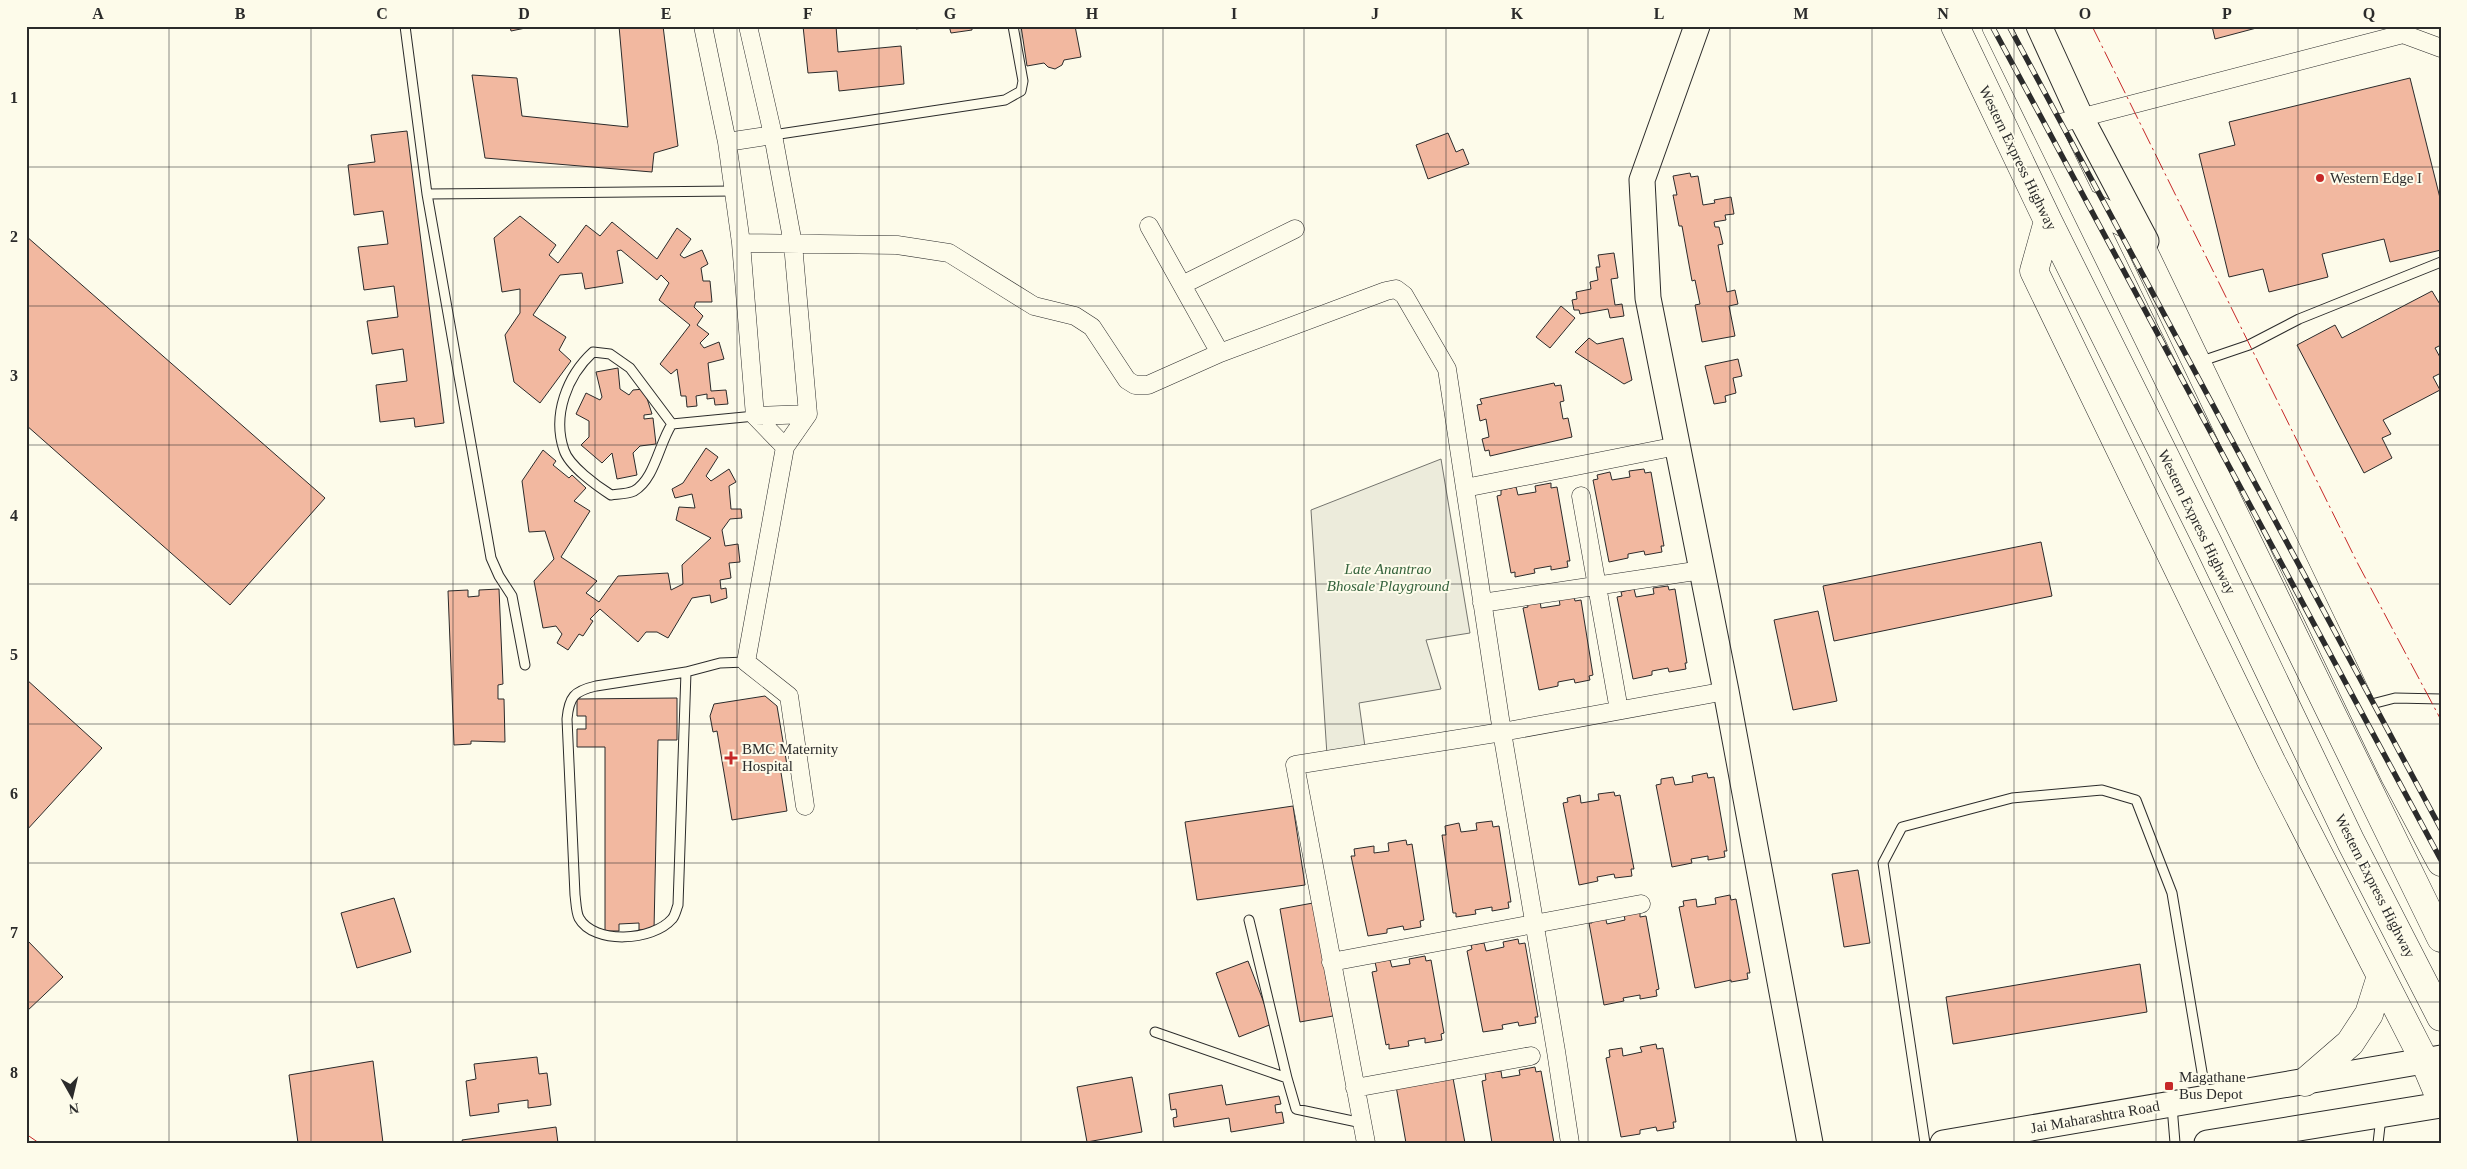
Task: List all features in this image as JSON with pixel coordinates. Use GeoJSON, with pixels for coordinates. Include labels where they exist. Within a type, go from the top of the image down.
{"type":"FeatureCollection","features":[{"type":"Feature","properties":{"kind":"highway","name":"Western Express Highway"},"geometry":{"type":"LineString","coordinates":[[1955,26],[2351,842],[2441,1017]]}},
{"type":"Feature","properties":{"kind":"highway"},"geometry":{"type":"LineString","coordinates":[[1996,26],[2441,938]]}},
{"type":"Feature","properties":{"kind":"highway"},"geometry":{"type":"LineString","coordinates":[[2082,202],[2131,226],[2202,361],[2367,705],[2434,833],[2441,862]]}},
{"type":"Feature","properties":{"kind":"highway"},"geometry":{"type":"LineString","coordinates":[[2048,221],[2034,271],[2268,754],[2381,976],[2433,1060],[2441,1100]]}},
{"type":"Feature","properties":{"kind":"highway"},"geometry":{"type":"LineString","coordinates":[[2305,1082],[2350,1044],[2369,1014],[2381,976]]}},
{"type":"Feature","properties":{"kind":"street"},"geometry":{"type":"LineString","coordinates":[[703,26],[727,142],[741,243],[755,416],[785,447]]}},
{"type":"Feature","properties":{"kind":"street"},"geometry":{"type":"LineString","coordinates":[[748,26],[773,135],[793,244],[808,414],[785,447],[746,662],[789,696],[805,806]]}},
{"type":"Feature","properties":{"kind":"street"},"geometry":{"type":"LineString","coordinates":[[1697,26],[1642,180],[1648,298],[1726,691],[1810,1143]]}},
{"type":"Feature","properties":{"kind":"street"},"geometry":{"type":"LineString","coordinates":[[2039,26],[2081,118],[2202,361]]}},
{"type":"Feature","properties":{"kind":"street"},"geometry":{"type":"LineString","coordinates":[[2045,127],[2403,34],[2441,48]]}},
{"type":"Feature","properties":{"kind":"street"},"geometry":{"type":"LineString","coordinates":[[727,142],[773,135]]}},
{"type":"Feature","properties":{"kind":"street"},"geometry":{"type":"LineString","coordinates":[[1149,226],[1220,353]]}},
{"type":"Feature","properties":{"kind":"street"},"geometry":{"type":"LineString","coordinates":[[1182,285],[1295,229]]}},
{"type":"Feature","properties":{"kind":"street"},"geometry":{"type":"LineString","coordinates":[[741,243],[897,245],[949,253],[1034,306],[1075,316],[1092,327],[1127,380],[1135,385],[1148,385],[1220,353],[1396,289],[1404,295],[1447,369],[1502,732],[1570,1143]]}},
{"type":"Feature","properties":{"kind":"street"},"geometry":{"type":"LineString","coordinates":[[755,416],[808,414]]}},
{"type":"Feature","properties":{"kind":"street"},"geometry":{"type":"LineString","coordinates":[[1465,488],[1677,446]]}},
{"type":"Feature","properties":{"kind":"street"},"geometry":{"type":"LineString","coordinates":[[1581,496],[1619,710]]}},
{"type":"Feature","properties":{"kind":"street"},"geometry":{"type":"LineString","coordinates":[[1482,603],[1702,570]]}},
{"type":"Feature","properties":{"kind":"street"},"geometry":{"type":"LineString","coordinates":[[1366,1143],[1354,1088],[1295,765],[1502,732],[1726,691]]}},
{"type":"Feature","properties":{"kind":"street"},"geometry":{"type":"LineString","coordinates":[[1331,962],[1641,904]]}},
{"type":"Feature","properties":{"kind":"street"},"geometry":{"type":"LineString","coordinates":[[1354,1088],[1531,1056]]}},
{"type":"Feature","properties":{"kind":"street","name":"Jai Maharashtra Road"},"geometry":{"type":"LineString","coordinates":[[1943,1143],[2433,1060]]}},
{"type":"Feature","properties":{"kind":"street"},"geometry":{"type":"LineString","coordinates":[[2207,1143],[2441,1105]]}},
{"type":"Feature","properties":{"kind":"lane"},"geometry":{"type":"LineString","coordinates":[[405,26],[427,194],[491,558],[499,576],[512,596],[525,664]]}},
{"type":"Feature","properties":{"kind":"lane"},"geometry":{"type":"LineString","coordinates":[[773,135],[1006,100],[1020,91],[1023,81],[1013,26]]}},
{"type":"Feature","properties":{"kind":"lane"},"geometry":{"type":"LineString","coordinates":[[427,194],[734,191]]}},
{"type":"Feature","properties":{"kind":"lane"},"geometry":{"type":"LineString","coordinates":[[2202,361],[2249,345],[2298,319],[2441,262]]}},
{"type":"Feature","properties":{"kind":"lane"},"geometry":{"type":"LineString","coordinates":[[592,352],[610,354],[630,368],[672,424],[664,437],[658,457],[641,486],[632,492],[610,495],[589,481],[564,452],[558,419],[564,398],[578,366],[592,352]]}},
{"type":"Feature","properties":{"kind":"lane"},"geometry":{"type":"LineString","coordinates":[[672,424],[755,416]]}},
{"type":"Feature","properties":{"kind":"lane"},"geometry":{"type":"LineString","coordinates":[[686,672],[678,905],[674,918],[662,928],[649,935],[633,936],[594,932],[578,917],[577,910],[567,719],[568,707],[573,696],[584,689],[686,672],[720,663],[746,662]]}},
{"type":"Feature","properties":{"kind":"lane"},"geometry":{"type":"LineString","coordinates":[[2367,705],[2395,698],[2441,699]]}},
{"type":"Feature","properties":{"kind":"lane"},"geometry":{"type":"LineString","coordinates":[[1925,1143],[1883,863],[1902,827],[2012,798],[2102,790],[2136,800],[2172,893],[2206,1098]]}},
{"type":"Feature","properties":{"kind":"lane"},"geometry":{"type":"LineString","coordinates":[[1249,920],[1296,1109],[1362,1123]]}},
{"type":"Feature","properties":{"kind":"lane"},"geometry":{"type":"LineString","coordinates":[[1155,1032],[1287,1078]]}},
{"type":"Feature","properties":{"kind":"lane"},"geometry":{"type":"LineString","coordinates":[[2172,1104],[2176,1143]]}},
{"type":"Feature","properties":{"kind":"lane"},"geometry":{"type":"LineString","coordinates":[[2378,1143],[2381,1115]]}},
{"type":"Feature","properties":{"kind":"green space","name":"Late Anantrao Bhosale Playground"},"geometry":{"type":"Polygon","coordinates":[[[1441,459],[1470,633],[1426,640],[1441,689],[1359,703],[1365,747],[1327,755],[1311,510],[1441,459]]]}},
{"type":"Feature","properties":{"kind":"building"},"geometry":{"type":"Polygon","coordinates":[[[510,26],[535,26],[511,31],[510,26]]]}},
{"type":"Feature","properties":{"kind":"building"},"geometry":{"type":"Polygon","coordinates":[[[619,26],[663,26],[678,146],[654,153],[652,172],[485,158],[472,75],[517,78],[522,116],[628,127],[619,26]]]}},
{"type":"Feature","properties":{"kind":"building"},"geometry":{"type":"Polygon","coordinates":[[[803,26],[836,26],[838,52],[901,46],[904,84],[839,91],[837,71],[808,73],[803,26]]]}},
{"type":"Feature","properties":{"kind":"building"},"geometry":{"type":"Polygon","coordinates":[[[915,26],[936,26],[916,29],[915,26]]]}},
{"type":"Feature","properties":{"kind":"building"},"geometry":{"type":"Polygon","coordinates":[[[949,26],[972,26],[972,30],[951,33],[949,26]]]}},
{"type":"Feature","properties":{"kind":"building"},"geometry":{"type":"Polygon","coordinates":[[[1021,26],[1075,26],[1081,57],[1064,60],[1062,65],[1055,69],[1048,67],[1044,63],[1027,66],[1021,26]]]}},
{"type":"Feature","properties":{"kind":"building"},"geometry":{"type":"Polygon","coordinates":[[[2212,26],[2264,26],[2215,39],[2212,26]]]}},
{"type":"Feature","properties":{"kind":"building","name":"Western Edge I"},"geometry":{"type":"Polygon","coordinates":[[[2410,78],[2441,202],[2441,250],[2390,262],[2384,239],[2322,254],[2328,277],[2269,292],[2263,269],[2229,277],[2199,154],[2235,145],[2229,122],[2410,78]]]}},
{"type":"Feature","properties":{"kind":"building"},"geometry":{"type":"Polygon","coordinates":[[[407,131],[444,423],[415,427],[414,418],[380,422],[376,385],[407,381],[403,349],[372,354],[367,321],[398,317],[394,286],[364,290],[358,247],[388,244],[383,211],[354,215],[348,165],[375,162],[371,135],[407,131]]]}},
{"type":"Feature","properties":{"kind":"building"},"geometry":{"type":"Polygon","coordinates":[[[1448,133],[1456,152],[1463,149],[1469,164],[1428,179],[1416,145],[1448,133]]]}},
{"type":"Feature","properties":{"kind":"building"},"geometry":{"type":"Polygon","coordinates":[[[1690,173],[1691,177],[1698,176],[1703,205],[1715,203],[1714,200],[1731,197],[1734,214],[1725,215],[1726,220],[1714,222],[1715,227],[1719,227],[1723,244],[1718,245],[1727,292],[1735,290],[1738,304],[1729,306],[1735,336],[1702,342],[1695,305],[1700,304],[1695,280],[1692,281],[1682,226],[1679,226],[1673,195],[1677,195],[1673,176],[1690,173]]]}},
{"type":"Feature","properties":{"kind":"building"},"geometry":{"type":"Polygon","coordinates":[[[520,216],[556,245],[549,255],[558,263],[586,225],[600,236],[612,222],[657,259],[677,228],[691,239],[680,255],[684,258],[702,250],[708,264],[701,268],[703,281],[710,281],[712,302],[696,302],[694,307],[703,316],[697,325],[709,334],[700,343],[704,348],[719,342],[724,359],[708,363],[711,391],[726,390],[728,404],[715,405],[714,398],[707,399],[707,394],[696,396],[697,406],[687,407],[686,396],[681,396],[677,369],[671,374],[660,364],[690,325],[659,300],[669,283],[661,275],[657,280],[621,250],[617,251],[623,283],[585,289],[582,273],[560,275],[533,315],[566,337],[559,350],[571,361],[540,403],[514,382],[505,335],[520,313],[520,289],[502,292],[494,238],[520,216]]]}},
{"type":"Feature","properties":{"kind":"building"},"geometry":{"type":"Polygon","coordinates":[[[26,236],[325,498],[230,605],[26,425],[26,236]]]}},
{"type":"Feature","properties":{"kind":"building"},"geometry":{"type":"Polygon","coordinates":[[[1614,253],[1618,278],[1611,279],[1615,305],[1622,304],[1624,316],[1610,318],[1608,309],[1580,314],[1579,310],[1574,310],[1572,300],[1577,299],[1576,292],[1591,289],[1590,282],[1598,280],[1596,267],[1600,267],[1598,255],[1614,253]]]}},
{"type":"Feature","properties":{"kind":"building"},"geometry":{"type":"Polygon","coordinates":[[[2432,291],[2441,306],[2441,345],[2435,348],[2441,359],[2441,373],[2433,377],[2440,390],[2383,420],[2391,434],[2382,438],[2392,458],[2364,473],[2297,345],[2335,325],[2342,338],[2432,291]]]}},
{"type":"Feature","properties":{"kind":"building"},"geometry":{"type":"Polygon","coordinates":[[[1561,306],[1575,318],[1550,348],[1536,337],[1561,306]]]}},
{"type":"Feature","properties":{"kind":"building"},"geometry":{"type":"Polygon","coordinates":[[[1589,338],[1597,344],[1623,338],[1632,380],[1624,384],[1575,352],[1589,338]]]}},
{"type":"Feature","properties":{"kind":"building"},"geometry":{"type":"Polygon","coordinates":[[[1738,359],[1742,376],[1733,378],[1736,393],[1725,396],[1726,402],[1714,404],[1705,366],[1738,359]]]}},
{"type":"Feature","properties":{"kind":"building"},"geometry":{"type":"Polygon","coordinates":[[[618,368],[620,389],[629,395],[633,390],[644,389],[652,414],[644,415],[644,419],[653,418],[656,444],[640,446],[633,453],[637,475],[617,479],[612,453],[602,463],[581,445],[589,437],[589,421],[576,414],[586,393],[600,400],[602,397],[596,372],[618,368]]]}},
{"type":"Feature","properties":{"kind":"building"},"geometry":{"type":"Polygon","coordinates":[[[1554,383],[1555,386],[1561,385],[1564,401],[1560,402],[1563,419],[1568,418],[1572,437],[1490,456],[1489,450],[1485,451],[1482,439],[1489,437],[1486,419],[1480,421],[1477,405],[1482,404],[1480,399],[1554,383]]]}},
{"type":"Feature","properties":{"kind":"building"},"geometry":{"type":"Polygon","coordinates":[[[706,448],[718,457],[706,476],[711,481],[729,469],[736,482],[729,486],[731,509],[741,509],[742,518],[730,519],[722,530],[725,546],[738,544],[740,562],[729,563],[731,578],[720,580],[721,589],[726,588],[727,598],[711,603],[710,595],[692,598],[668,638],[657,632],[646,632],[638,642],[600,609],[590,619],[593,621],[583,636],[579,634],[568,650],[557,643],[562,634],[556,626],[543,628],[534,581],[554,559],[545,531],[529,532],[522,481],[543,450],[556,461],[553,465],[569,478],[572,475],[586,488],[574,501],[590,511],[561,557],[597,581],[586,593],[599,602],[618,576],[668,573],[671,590],[683,584],[682,565],[711,538],[676,520],[679,507],[695,508],[692,494],[675,498],[672,489],[683,483],[706,448]]]}},
{"type":"Feature","properties":{"kind":"building"},"geometry":{"type":"Polygon","coordinates":[[[1644,469],[1645,473],[1651,472],[1664,546],[1661,546],[1662,552],[1645,555],[1644,551],[1628,554],[1628,558],[1609,562],[1593,480],[1598,479],[1597,475],[1610,472],[1612,480],[1630,477],[1629,471],[1644,469]]]}},
{"type":"Feature","properties":{"kind":"building"},"geometry":{"type":"Polygon","coordinates":[[[1551,483],[1551,488],[1557,487],[1570,561],[1567,561],[1568,567],[1551,570],[1551,566],[1534,569],[1535,573],[1515,577],[1515,572],[1511,573],[1497,496],[1501,495],[1501,490],[1516,487],[1518,495],[1536,492],[1535,486],[1551,483]]]}},
{"type":"Feature","properties":{"kind":"building"},"geometry":{"type":"Polygon","coordinates":[[[2041,542],[2052,596],[1834,641],[1823,586],[2041,542]]]}},
{"type":"Feature","properties":{"kind":"building"},"geometry":{"type":"Polygon","coordinates":[[[1668,586],[1669,590],[1675,589],[1687,663],[1685,663],[1686,669],[1669,672],[1668,668],[1652,671],[1652,675],[1633,679],[1617,597],[1622,596],[1621,592],[1634,589],[1636,597],[1654,594],[1653,588],[1668,586]]]}},
{"type":"Feature","properties":{"kind":"building"},"geometry":{"type":"Polygon","coordinates":[[[499,589],[503,684],[498,685],[498,699],[504,699],[505,742],[471,741],[471,744],[454,745],[448,591],[468,590],[468,597],[479,596],[479,590],[499,589]]]}},
{"type":"Feature","properties":{"kind":"building"},"geometry":{"type":"Polygon","coordinates":[[[1574,597],[1575,601],[1581,600],[1593,675],[1589,676],[1590,680],[1575,683],[1574,679],[1558,682],[1558,686],[1539,690],[1523,608],[1528,607],[1527,603],[1540,600],[1541,608],[1560,605],[1559,599],[1574,597]]]}},
{"type":"Feature","properties":{"kind":"building"},"geometry":{"type":"Polygon","coordinates":[[[1818,611],[1837,701],[1793,710],[1774,620],[1818,611]]]}},
{"type":"Feature","properties":{"kind":"building"},"geometry":{"type":"Polygon","coordinates":[[[26,679],[102,748],[26,831],[26,679]]]}},
{"type":"Feature","properties":{"kind":"building"},"geometry":{"type":"Polygon","coordinates":[[[765,696],[777,706],[787,765],[780,766],[787,811],[732,820],[717,731],[713,732],[710,716],[714,704],[765,696]]]}},
{"type":"Feature","properties":{"kind":"building"},"geometry":{"type":"Polygon","coordinates":[[[677,698],[677,740],[658,740],[654,930],[639,930],[639,923],[619,924],[619,931],[605,931],[605,747],[577,747],[577,729],[586,729],[586,716],[577,716],[577,699],[677,698]]]}},
{"type":"Feature","properties":{"kind":"building"},"geometry":{"type":"Polygon","coordinates":[[[1707,773],[1708,778],[1714,777],[1727,851],[1724,851],[1725,857],[1708,860],[1708,856],[1691,859],[1692,863],[1672,867],[1656,785],[1661,784],[1661,779],[1673,777],[1675,785],[1693,782],[1692,776],[1707,773]]]}},
{"type":"Feature","properties":{"kind":"building"},"geometry":{"type":"Polygon","coordinates":[[[1614,792],[1615,796],[1620,795],[1634,869],[1631,869],[1632,876],[1615,878],[1614,874],[1597,877],[1598,881],[1579,885],[1563,803],[1568,802],[1567,798],[1580,795],[1581,803],[1599,800],[1598,794],[1614,792]]]}},
{"type":"Feature","properties":{"kind":"building"},"geometry":{"type":"Polygon","coordinates":[[[1293,806],[1305,885],[1197,900],[1185,822],[1293,806]]]}},
{"type":"Feature","properties":{"kind":"building"},"geometry":{"type":"Polygon","coordinates":[[[1492,821],[1493,827],[1499,826],[1511,902],[1508,902],[1509,908],[1492,911],[1492,907],[1475,910],[1476,914],[1456,917],[1456,913],[1453,913],[1442,835],[1446,835],[1445,826],[1459,823],[1461,832],[1477,830],[1476,823],[1492,821]]]}},
{"type":"Feature","properties":{"kind":"building"},"geometry":{"type":"Polygon","coordinates":[[[1406,840],[1407,845],[1412,844],[1424,920],[1420,921],[1421,927],[1404,930],[1403,926],[1387,929],[1387,933],[1368,936],[1351,856],[1355,856],[1354,849],[1374,846],[1374,853],[1389,851],[1388,843],[1406,840]]]}},
{"type":"Feature","properties":{"kind":"building"},"geometry":{"type":"Polygon","coordinates":[[[1858,870],[1870,943],[1844,947],[1832,874],[1858,870]]]}},
{"type":"Feature","properties":{"kind":"building"},"geometry":{"type":"Polygon","coordinates":[[[1730,895],[1731,900],[1736,899],[1750,973],[1747,973],[1748,979],[1731,982],[1731,980],[1695,988],[1679,907],[1684,906],[1683,901],[1696,899],[1697,907],[1716,904],[1715,898],[1730,895]]]}},
{"type":"Feature","properties":{"kind":"building"},"geometry":{"type":"Polygon","coordinates":[[[394,898],[411,952],[357,968],[341,913],[394,898]]]}},
{"type":"Feature","properties":{"kind":"building"},"geometry":{"type":"Polygon","coordinates":[[[1313,903],[1333,1016],[1300,1022],[1280,909],[1313,903]]]}},
{"type":"Feature","properties":{"kind":"building"},"geometry":{"type":"Polygon","coordinates":[[[1640,912],[1640,917],[1646,916],[1659,989],[1656,990],[1657,996],[1640,999],[1640,995],[1623,998],[1624,1001],[1604,1005],[1589,923],[1592,923],[1591,918],[1605,916],[1607,924],[1625,920],[1624,915],[1640,912]]]}},
{"type":"Feature","properties":{"kind":"building"},"geometry":{"type":"Polygon","coordinates":[[[26,939],[63,977],[26,1012],[26,939]]]}},
{"type":"Feature","properties":{"kind":"building"},"geometry":{"type":"Polygon","coordinates":[[[1518,939],[1519,944],[1525,943],[1538,1017],[1535,1017],[1536,1023],[1519,1026],[1518,1022],[1502,1025],[1503,1029],[1483,1032],[1467,951],[1472,949],[1471,945],[1484,943],[1486,951],[1504,947],[1503,942],[1518,939]]]}},
{"type":"Feature","properties":{"kind":"building"},"geometry":{"type":"Polygon","coordinates":[[[1425,956],[1426,961],[1431,960],[1444,1033],[1441,1034],[1442,1040],[1425,1043],[1425,1038],[1408,1041],[1409,1046],[1389,1049],[1389,1044],[1386,1045],[1372,972],[1377,971],[1375,962],[1390,960],[1392,967],[1410,964],[1409,959],[1425,956]]]}},
{"type":"Feature","properties":{"kind":"building"},"geometry":{"type":"Polygon","coordinates":[[[1248,961],[1272,1024],[1239,1037],[1216,973],[1248,961]]]}},
{"type":"Feature","properties":{"kind":"building"},"geometry":{"type":"Polygon","coordinates":[[[2140,964],[2147,1012],[1953,1044],[1946,997],[2140,964]]]}},
{"type":"Feature","properties":{"kind":"building"},"geometry":{"type":"Polygon","coordinates":[[[1656,1044],[1657,1049],[1663,1048],[1676,1122],[1673,1122],[1674,1128],[1657,1131],[1656,1127],[1640,1130],[1640,1134],[1621,1137],[1606,1058],[1610,1057],[1609,1050],[1622,1048],[1623,1056],[1642,1052],[1640,1047],[1656,1044]]]}},
{"type":"Feature","properties":{"kind":"building"},"geometry":{"type":"Polygon","coordinates":[[[537,1057],[539,1074],[547,1073],[551,1105],[528,1108],[528,1100],[498,1104],[499,1112],[470,1116],[466,1081],[476,1079],[474,1064],[537,1057]]]}},
{"type":"Feature","properties":{"kind":"building"},"geometry":{"type":"Polygon","coordinates":[[[373,1061],[383,1143],[298,1143],[289,1075],[373,1061]]]}},
{"type":"Feature","properties":{"kind":"building"},"geometry":{"type":"Polygon","coordinates":[[[1535,1067],[1536,1072],[1541,1071],[1554,1143],[1492,1143],[1482,1081],[1486,1080],[1485,1073],[1501,1071],[1502,1078],[1520,1075],[1519,1070],[1535,1067]]]}},
{"type":"Feature","properties":{"kind":"building"},"geometry":{"type":"Polygon","coordinates":[[[1132,1077],[1142,1132],[1087,1142],[1077,1087],[1132,1077]]]}},
{"type":"Feature","properties":{"kind":"building"},"geometry":{"type":"Polygon","coordinates":[[[1453,1078],[1465,1143],[1406,1143],[1396,1086],[1453,1078]]]}},
{"type":"Feature","properties":{"kind":"building"},"geometry":{"type":"Polygon","coordinates":[[[1222,1085],[1226,1105],[1279,1096],[1281,1104],[1275,1105],[1276,1113],[1282,1112],[1284,1123],[1231,1132],[1229,1118],[1174,1127],[1173,1118],[1177,1117],[1176,1109],[1171,1110],[1169,1094],[1222,1085]]]}},
{"type":"Feature","properties":{"kind":"building"},"geometry":{"type":"Polygon","coordinates":[[[556,1127],[558,1143],[463,1143],[462,1140],[556,1127]]]}},
{"type":"Feature","properties":{"kind":"railway"},"geometry":{"type":"LineString","coordinates":[[1992,26],[2441,860]]}},
{"type":"Feature","properties":{"kind":"railway"},"geometry":{"type":"LineString","coordinates":[[2009,26],[2441,829]]}},
{"type":"Feature","properties":{"kind":"power"},"geometry":{"type":"LineString","coordinates":[[2092,26],[2358,564],[2441,720]]}},
{"type":"Feature","properties":{"kind":"power"},"geometry":{"type":"LineString","coordinates":[[26,1134],[39,1143]]}},
{"type":"Feature","properties":{"kind":"place","name":"Western Edge I"},"geometry":{"type":"Point","coordinates":[2320,178]}},
{"type":"Feature","properties":{"kind":"place","name":"BMC Maternity Hospital"},"geometry":{"type":"Point","coordinates":[731,758]}},
{"type":"Feature","properties":{"kind":"place","name":"Magathane Bus Depot"},"geometry":{"type":"Point","coordinates":[2169,1086]}}]}
